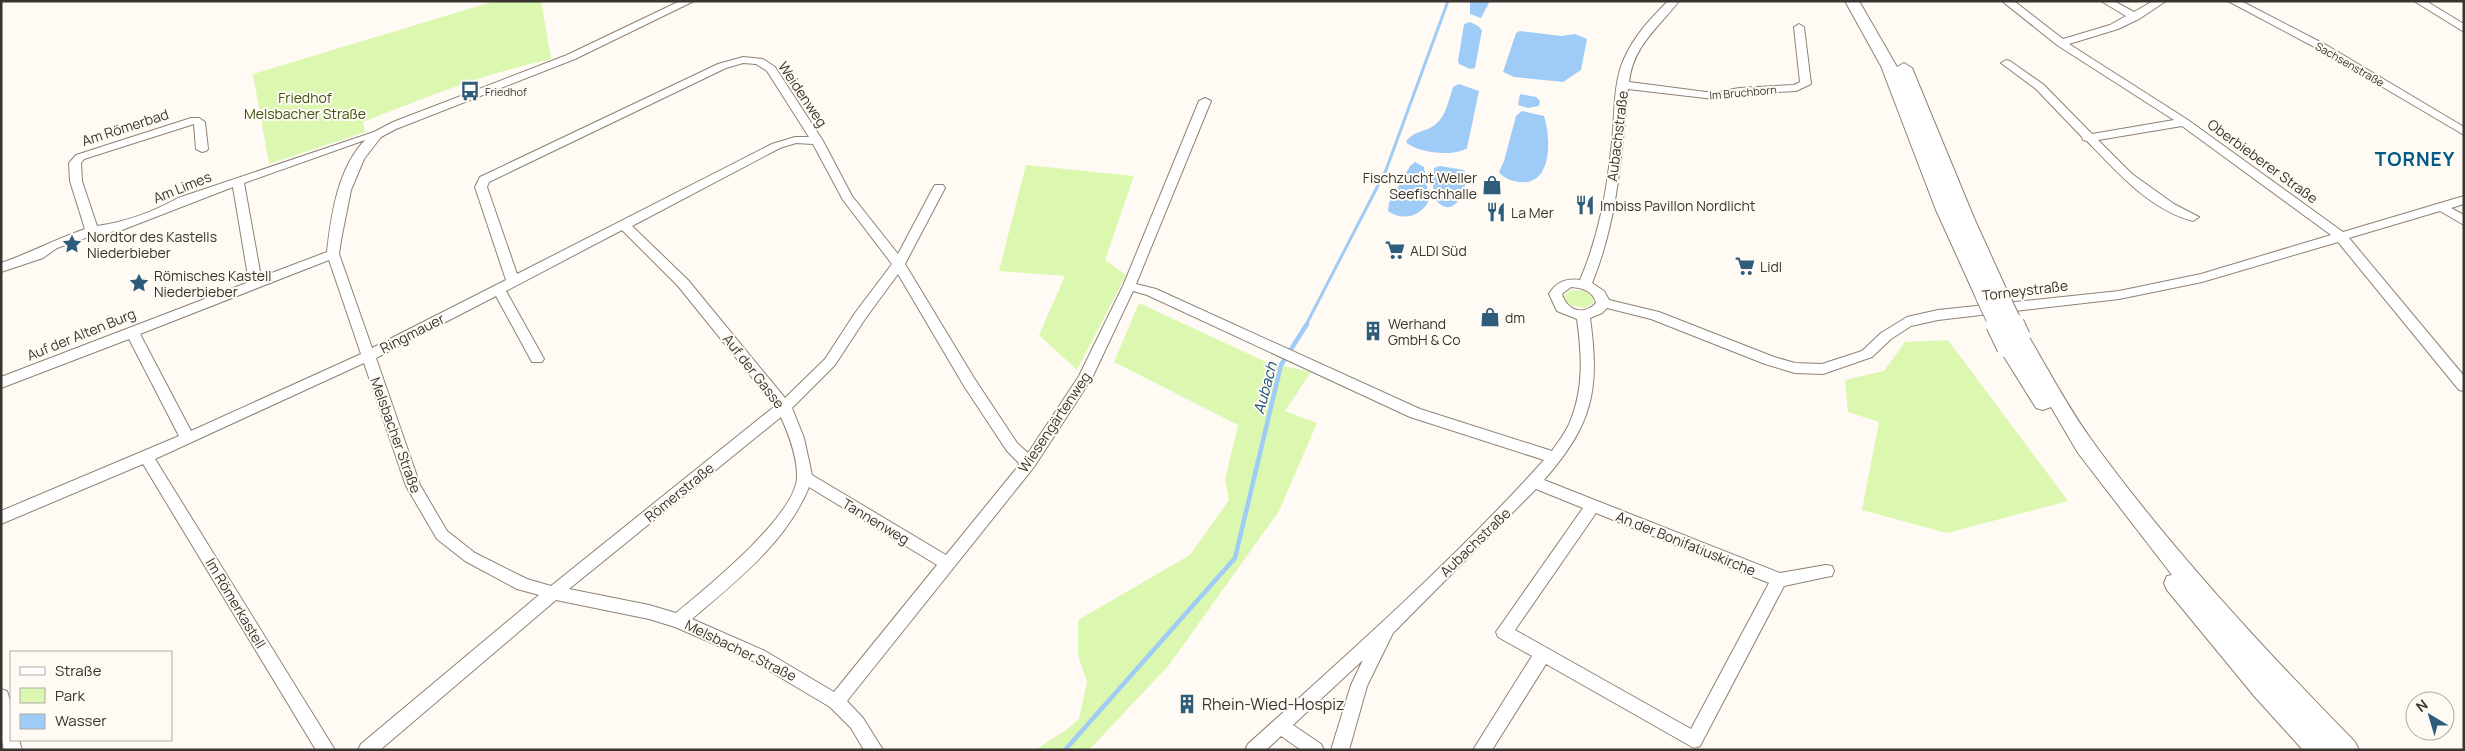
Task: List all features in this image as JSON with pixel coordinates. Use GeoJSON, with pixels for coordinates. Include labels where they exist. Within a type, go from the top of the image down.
{"type":"FeatureCollection","features":[{"type":"Feature","properties":{"kind":"highway"},"geometry":{"type":"LineString","coordinates":[[1852,1],[1888,66],[1945,210],[1992,296],[2013,342],[2064,438],[2162,568],[2264,690],[2320,750]]}},
{"type":"Feature","properties":{"kind":"highway"},"geometry":{"type":"LineString","coordinates":[[1865,1],[1904,67],[1964,218],[1992,296]]}},
{"type":"Feature","properties":{"kind":"highway"},"geometry":{"type":"LineString","coordinates":[[2013,342],[2086,447],[2184,574],[2284,686],[2346,750]]}},
{"type":"Feature","properties":{"kind":"street","name":"Melsbacher Straße"},"geometry":{"type":"LineString","coordinates":[[688,1],[585,52],[397,124],[376,136],[362,153],[342,199],[335,223],[332,254],[413,486],[442,535],[470,556],[523,584],[553,593],[641,610],[679,621],[759,656],[836,702],[857,723],[874,750]]}},
{"type":"Feature","properties":{"kind":"street","name":"Aubachstraße"},"geometry":{"type":"LineString","coordinates":[[1585,284],[1600,251],[1609,208],[1623,85],[1630,53],[1653,22],[1674,1]]}},
{"type":"Feature","properties":{"kind":"street","name":"Oberbieberer Straße"},"geometry":{"type":"LineString","coordinates":[[2007,1],[2061,43],[2184,122],[2340,236],[2464,386]]}},
{"type":"Feature","properties":{"kind":"street"},"geometry":{"type":"LineString","coordinates":[[2106,1],[2135,17]]}},
{"type":"Feature","properties":{"kind":"street"},"geometry":{"type":"LineString","coordinates":[[2061,43],[2114,27],[2161,1]]}},
{"type":"Feature","properties":{"kind":"street","name":"Sachsenstraße"},"geometry":{"type":"LineString","coordinates":[[2233,1],[2324,48],[2464,132]]}},
{"type":"Feature","properties":{"kind":"street"},"geometry":{"type":"LineString","coordinates":[[2419,1],[2464,30]]}},
{"type":"Feature","properties":{"kind":"street","name":"Im Bruchborn"},"geometry":{"type":"LineString","coordinates":[[1623,85],[1714,96],[1740,91],[1796,88],[1806,84],[1799,27]]}},
{"type":"Feature","properties":{"kind":"street","name":"Weidenweg"},"geometry":{"type":"LineString","coordinates":[[513,282],[485,203],[481,187],[484,180],[722,66],[743,60],[759,61],[771,69],[817,141],[848,197],[899,264],[1012,447],[1029,463]]}},
{"type":"Feature","properties":{"kind":"street"},"geometry":{"type":"LineString","coordinates":[[2006,63],[2040,87],[2087,138],[2128,177],[2170,207],[2193,217]]}},
{"type":"Feature","properties":{"kind":"street","name":"Wiesengärtenweg"},"geometry":{"type":"LineString","coordinates":[[836,702],[1029,463],[1085,378],[1129,286],[1205,101]]}},
{"type":"Feature","properties":{"kind":"street","name":"Am Römerbad"},"geometry":{"type":"LineString","coordinates":[[92,231],[76,181],[75,164],[80,157],[195,120],[199,122],[202,150]]}},
{"type":"Feature","properties":{"kind":"street"},"geometry":{"type":"LineString","coordinates":[[2087,138],[2184,122]]}},
{"type":"Feature","properties":{"kind":"street","name":"Am Limes"},"geometry":{"type":"LineString","coordinates":[[1,268],[39,255],[52,245],[92,231],[118,227],[168,209],[182,201],[314,153],[370,135],[376,136]]}},
{"type":"Feature","properties":{"kind":"street","name":"Ringmauer"},"geometry":{"type":"LineString","coordinates":[[1,518],[146,457],[187,436],[367,355],[624,226],[776,146],[795,140],[817,141]]}},
{"type":"Feature","properties":{"kind":"street"},"geometry":{"type":"LineString","coordinates":[[238,181],[256,283]]}},
{"type":"Feature","properties":{"kind":"street","name":"Römerstraße"},"geometry":{"type":"LineString","coordinates":[[367,750],[553,593],[784,407],[830,362],[860,316],[899,264],[939,188]]}},
{"type":"Feature","properties":{"kind":"street","name":"Torneystraße"},"geometry":{"type":"LineString","coordinates":[[1603,303],[1654,315],[1770,361],[1795,368],[1823,369],[1867,354],[1886,336],[1907,322],[1938,315],[1971,313],[2119,295],[2202,278],[2464,200]]}},
{"type":"Feature","properties":{"kind":"street"},"geometry":{"type":"LineString","coordinates":[[2440,206],[2464,221]]}},
{"type":"Feature","properties":{"kind":"street","name":"Auf der Gasse"},"geometry":{"type":"LineString","coordinates":[[624,226],[683,283],[784,407],[797,438],[805,478]]}},
{"type":"Feature","properties":{"kind":"street","name":"Auf der Alten Burg"},"geometry":{"type":"LineString","coordinates":[[1,384],[332,254]]}},
{"type":"Feature","properties":{"kind":"street"},"geometry":{"type":"LineString","coordinates":[[1570,283],[1585,284],[1594,288],[1601,296],[1603,303],[1598,311],[1583,315],[1563,310],[1556,302],[1555,294],[1560,287],[1570,283]]}},
{"type":"Feature","properties":{"kind":"street"},"geometry":{"type":"LineString","coordinates":[[1129,286],[1152,292],[1415,413],[1556,458]]}},
{"type":"Feature","properties":{"kind":"street"},"geometry":{"type":"LineString","coordinates":[[498,290],[537,359]]}},
{"type":"Feature","properties":{"kind":"street","name":"Aubachstraße"},"geometry":{"type":"LineString","coordinates":[[1254,750],[1387,628],[1535,482],[1556,458],[1577,424],[1587,388],[1589,358],[1583,315]]}},
{"type":"Feature","properties":{"kind":"street"},"geometry":{"type":"LineString","coordinates":[[132,332],[187,436]]}},
{"type":"Feature","properties":{"kind":"street","name":"Im Römerkastell"},"geometry":{"type":"LineString","coordinates":[[146,457],[326,750]]}},
{"type":"Feature","properties":{"kind":"street"},"geometry":{"type":"LineString","coordinates":[[679,621],[739,569],[776,531],[796,500],[805,478]]}},
{"type":"Feature","properties":{"kind":"street","name":"Tannenweg"},"geometry":{"type":"LineString","coordinates":[[805,478],[947,563]]}},
{"type":"Feature","properties":{"kind":"street","name":"An der Bonifatiuskirche"},"geometry":{"type":"LineString","coordinates":[[1535,482],[1779,580]]}},
{"type":"Feature","properties":{"kind":"street"},"geometry":{"type":"LineString","coordinates":[[1593,505],[1504,632],[1694,740],[1779,580],[1826,571]]}},
{"type":"Feature","properties":{"kind":"street"},"geometry":{"type":"LineString","coordinates":[[1340,750],[1360,685],[1387,628]]}},
{"type":"Feature","properties":{"kind":"street"},"geometry":{"type":"LineString","coordinates":[[1482,750],[1542,654]]}},
{"type":"Feature","properties":{"kind":"street"},"geometry":{"type":"LineString","coordinates":[[1,696],[10,736]]}},
{"type":"Feature","properties":{"kind":"street"},"geometry":{"type":"LineString","coordinates":[[1280,725],[1315,750]]}},
{"type":"Feature","properties":{"kind":"green space","name":"Friedhof Melsbacher Straße"},"geometry":{"type":"Polygon","coordinates":[[[495,1],[541,1],[551,59],[503,71],[432,95],[363,122],[365,132],[269,164],[253,74],[495,1]]]}},
{"type":"Feature","properties":{"kind":"green space"},"geometry":{"type":"Polygon","coordinates":[[[1026,165],[1134,176],[1105,260],[1126,275],[1077,370],[1039,335],[1065,276],[999,271],[1026,165]]]}},
{"type":"Feature","properties":{"kind":"green space"},"geometry":{"type":"Polygon","coordinates":[[[1571,290],[1585,291],[1592,297],[1593,303],[1585,308],[1568,305],[1564,296],[1571,290]]]}},
{"type":"Feature","properties":{"kind":"green space"},"geometry":{"type":"Polygon","coordinates":[[[1139,303],[1266,362],[1311,372],[1285,411],[1317,423],[1279,511],[1169,665],[1089,750],[1035,750],[1066,730],[1079,719],[1087,682],[1078,655],[1078,620],[1190,555],[1229,500],[1225,480],[1238,425],[1114,362],[1139,303]]]}},
{"type":"Feature","properties":{"kind":"green space"},"geometry":{"type":"Polygon","coordinates":[[[1948,340],[2068,501],[1947,533],[1862,510],[1879,422],[1848,412],[1845,380],[1884,371],[1905,342],[1948,340]]]}},
{"type":"Feature","properties":{"kind":"water"},"geometry":{"type":"Polygon","coordinates":[[[1470,1],[1490,1],[1481,18],[1470,14],[1470,1]]]}},
{"type":"Feature","properties":{"kind":"water"},"geometry":{"type":"Polygon","coordinates":[[[1470,22],[1482,30],[1475,68],[1470,69],[1459,64],[1458,61],[1464,24],[1470,22]]]}},
{"type":"Feature","properties":{"kind":"water"},"geometry":{"type":"Polygon","coordinates":[[[1520,31],[1561,36],[1575,34],[1587,39],[1581,70],[1563,82],[1514,77],[1503,72],[1516,33],[1520,31]]]}},
{"type":"Feature","properties":{"kind":"water"},"geometry":{"type":"Polygon","coordinates":[[[1459,84],[1479,91],[1467,148],[1461,151],[1445,153],[1418,149],[1406,142],[1412,136],[1432,127],[1439,121],[1447,107],[1453,87],[1459,84]]]}},
{"type":"Feature","properties":{"kind":"water"},"geometry":{"type":"Polygon","coordinates":[[[1520,94],[1536,97],[1540,101],[1539,106],[1528,108],[1518,105],[1520,94]]]}},
{"type":"Feature","properties":{"kind":"water"},"geometry":{"type":"Polygon","coordinates":[[[1522,111],[1544,116],[1548,148],[1544,169],[1530,181],[1519,182],[1508,179],[1499,172],[1504,161],[1516,116],[1522,111]]]}},
{"type":"Feature","properties":{"kind":"water"},"geometry":{"type":"Polygon","coordinates":[[[1415,162],[1424,167],[1429,200],[1422,210],[1412,216],[1406,217],[1394,214],[1388,211],[1389,203],[1410,166],[1415,162]]]}},
{"type":"Feature","properties":{"kind":"water"},"geometry":{"type":"Polygon","coordinates":[[[1440,166],[1464,170],[1467,179],[1459,200],[1451,207],[1441,205],[1434,196],[1434,168],[1440,166]]]}},
{"type":"Feature","properties":{"kind":"waterway","name":"Aubach"},"geometry":{"type":"LineString","coordinates":[[1306,325],[1386,170],[1448,1]]}},
{"type":"Feature","properties":{"kind":"waterway","name":"Aubach"},"geometry":{"type":"LineString","coordinates":[[1065,750],[1235,558],[1281,365],[1307,324]]}},
{"type":"Feature","properties":{"kind":"place","name":"Friedhof"},"geometry":{"type":"Point","coordinates":[470,91]}},
{"type":"Feature","properties":{"kind":"place","name":"Fischzucht Weller Seefischhalle"},"geometry":{"type":"Point","coordinates":[1492,185]}},
{"type":"Feature","properties":{"kind":"place","name":"Imbiss Pavillon Nordlicht"},"geometry":{"type":"Point","coordinates":[1585,205]}},
{"type":"Feature","properties":{"kind":"place","name":"La Mer"},"geometry":{"type":"Point","coordinates":[1496,212]}},
{"type":"Feature","properties":{"kind":"place","name":"Nordtor des Kastells Niederbieber"},"geometry":{"type":"Point","coordinates":[72,244]}},
{"type":"Feature","properties":{"kind":"place","name":"ALDI Süd"},"geometry":{"type":"Point","coordinates":[1395,250]}},
{"type":"Feature","properties":{"kind":"place","name":"Lidl"},"geometry":{"type":"Point","coordinates":[1745,266]}},
{"type":"Feature","properties":{"kind":"place","name":"Römisches Kastell Niederbieber"},"geometry":{"type":"Point","coordinates":[139,283]}},
{"type":"Feature","properties":{"kind":"place","name":"dm"},"geometry":{"type":"Point","coordinates":[1490,317]}},
{"type":"Feature","properties":{"kind":"place","name":"Werhand GmbH & Co"},"geometry":{"type":"Point","coordinates":[1373,331]}},
{"type":"Feature","properties":{"kind":"place","name":"Rhein-Wied-Hospiz"},"geometry":{"type":"Point","coordinates":[1187,704]}},
{"type":"Feature","properties":{"kind":"district","name":"TORNEY"},"geometry":{"type":"Point","coordinates":[2415,159]}}]}
